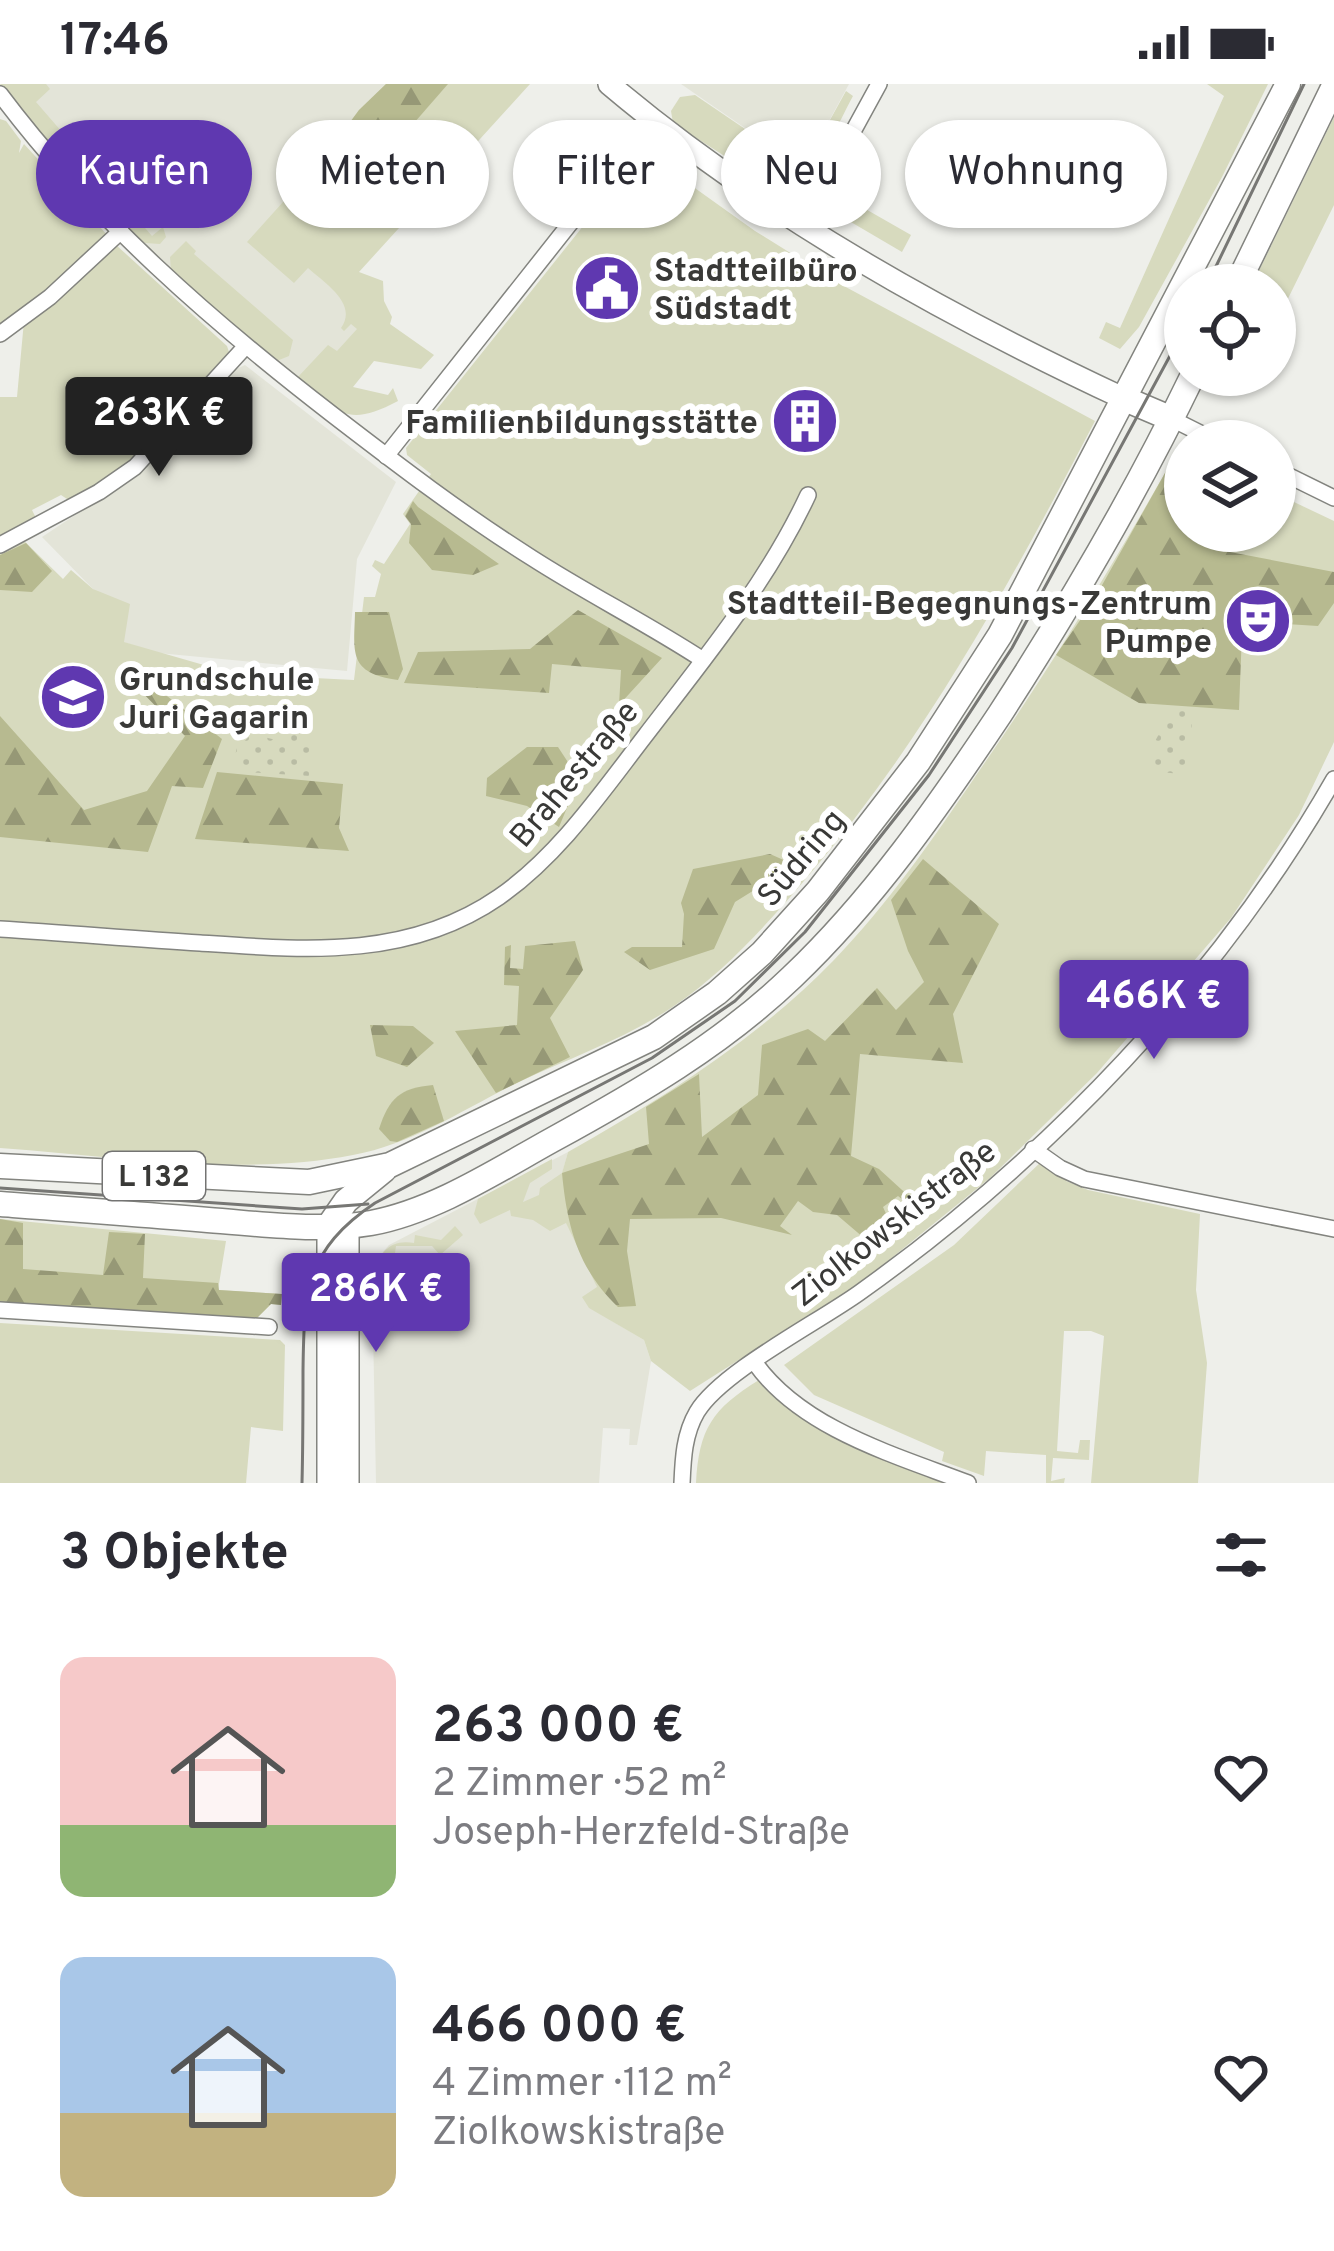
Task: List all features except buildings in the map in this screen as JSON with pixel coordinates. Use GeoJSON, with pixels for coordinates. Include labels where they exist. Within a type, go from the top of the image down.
{"type":"FeatureCollection","features":[{"type":"Feature","properties":{"kind":"main road","name":"Südring"},"geometry":{"type":"LineString","coordinates":[[0,1166],[309,1182],[390,1165],[654,1037],[718,993],[818,891],[918,762],[1000,635],[1288,84]]}},
{"type":"Feature","properties":{"kind":"main road"},"geometry":{"type":"LineString","coordinates":[[1247,264],[1334,86]]}},
{"type":"Feature","properties":{"kind":"main road"},"geometry":{"type":"LineString","coordinates":[[338,1221],[410,1212],[602,1113],[706,1049],[791,979],[900,856],[954,783],[1087,577],[1183,396]]}},
{"type":"Feature","properties":{"kind":"main road"},"geometry":{"type":"LineString","coordinates":[[1125,399],[1172,419]]}},
{"type":"Feature","properties":{"kind":"main road"},"geometry":{"type":"LineString","coordinates":[[338,1221],[390,1165]]}},
{"type":"Feature","properties":{"kind":"main road"},"geometry":{"type":"LineString","coordinates":[[309,1182],[324,1190],[338,1221]]}},
{"type":"Feature","properties":{"kind":"main road","name":"L 132"},"geometry":{"type":"LineString","coordinates":[[0,1204],[338,1221]]}},
{"type":"Feature","properties":{"kind":"street"},"geometry":{"type":"LineString","coordinates":[[609,84],[652,120]]}},
{"type":"Feature","properties":{"kind":"street"},"geometry":{"type":"LineString","coordinates":[[859,120],[879,84]]}},
{"type":"Feature","properties":{"kind":"street"},"geometry":{"type":"LineString","coordinates":[[1,99],[121,231],[245,346],[386,456],[530,557],[704,661]]}},
{"type":"Feature","properties":{"kind":"street"},"geometry":{"type":"LineString","coordinates":[[386,456],[566,228]]}},
{"type":"Feature","properties":{"kind":"street"},"geometry":{"type":"LineString","coordinates":[[807,228],[999,336],[1125,399]]}},
{"type":"Feature","properties":{"kind":"street"},"geometry":{"type":"LineString","coordinates":[[0,334],[50,297],[121,231]]}},
{"type":"Feature","properties":{"kind":"street"},"geometry":{"type":"LineString","coordinates":[[0,544],[100,492],[135,466],[245,346]]}},
{"type":"Feature","properties":{"kind":"street"},"geometry":{"type":"LineString","coordinates":[[1296,480],[1334,498]]}},
{"type":"Feature","properties":{"kind":"street","name":"Brahestraße"},"geometry":{"type":"LineString","coordinates":[[0,929],[327,950],[373,946],[433,931],[498,898],[567,836],[704,661],[771,564],[808,495]]}},
{"type":"Feature","properties":{"kind":"street","name":"Ziolkowskistraße"},"geometry":{"type":"LineString","coordinates":[[682,1483],[687,1435],[711,1394],[943,1231],[1034,1149],[1163,1015],[1238,926],[1332,788]]}},
{"type":"Feature","properties":{"kind":"street"},"geometry":{"type":"LineString","coordinates":[[1034,1149],[1084,1179],[1334,1229]]}},
{"type":"Feature","properties":{"kind":"street"},"geometry":{"type":"LineString","coordinates":[[328,1483],[338,1221]]}},
{"type":"Feature","properties":{"kind":"street"},"geometry":{"type":"LineString","coordinates":[[338,1221],[348,1483]]}},
{"type":"Feature","properties":{"kind":"street"},"geometry":{"type":"LineString","coordinates":[[0,1310],[268,1327]]}},
{"type":"Feature","properties":{"kind":"street"},"geometry":{"type":"LineString","coordinates":[[755,1363],[799,1408],[968,1483]]}},
{"type":"Feature","properties":{"kind":"shaded area"},"geometry":{"type":"Polygon","coordinates":[[[0,84],[524,84],[489,123],[276,120],[276,228],[394,228],[341,286],[364,329],[299,386],[125,228],[252,228],[252,120],[36,120],[36,130],[0,90],[0,84]]]}},
{"type":"Feature","properties":{"kind":"shaded area"},"geometry":{"type":"Polygon","coordinates":[[[681,84],[849,84],[830,120],[733,120],[681,84]]]}},
{"type":"Feature","properties":{"kind":"shaded area"},"geometry":{"type":"Polygon","coordinates":[[[245,365],[396,482],[357,559],[347,671],[158,653],[123,642],[113,601],[93,589],[42,537],[131,478],[234,370],[245,365]]]}},
{"type":"Feature","properties":{"kind":"shaded area"},"geometry":{"type":"Polygon","coordinates":[[[568,1152],[562,1174],[597,1287],[612,1321],[644,1340],[651,1361],[637,1445],[629,1445],[630,1429],[603,1428],[599,1483],[376,1483],[372,1277],[383,1252],[568,1152]]]}},
{"type":"Feature","properties":{"kind":"green space"},"geometry":{"type":"Polygon","coordinates":[[[0,84],[46,84],[50,89],[36,102],[52,120],[36,120],[36,127],[0,84]]]}},
{"type":"Feature","properties":{"kind":"green space"},"geometry":{"type":"Polygon","coordinates":[[[386,84],[530,84],[489,129],[489,120],[352,120],[386,84]]]}},
{"type":"Feature","properties":{"kind":"green space"},"geometry":{"type":"Polygon","coordinates":[[[386,84],[448,84],[417,120],[352,120],[386,84]]]}},
{"type":"Feature","properties":{"kind":"green space"},"geometry":{"type":"Polygon","coordinates":[[[1207,84],[1268,84],[1174,264],[1164,264],[1164,282],[1139,327],[1120,349],[1099,338],[1106,322],[1120,328],[1224,96],[1207,84]]]}},
{"type":"Feature","properties":{"kind":"green space"},"geometry":{"type":"Polygon","coordinates":[[[846,91],[853,96],[840,120],[830,120],[846,91]]]}},
{"type":"Feature","properties":{"kind":"green space"},"geometry":{"type":"Polygon","coordinates":[[[695,95],[732,120],[721,120],[721,154],[697,138],[697,120],[672,120],[671,111],[680,97],[695,95]]]}},
{"type":"Feature","properties":{"kind":"green space"},"geometry":{"type":"Polygon","coordinates":[[[1334,117],[1334,205],[1296,282],[1296,264],[1262,264],[1334,117]]]}},
{"type":"Feature","properties":{"kind":"green space"},"geometry":{"type":"Polygon","coordinates":[[[0,119],[21,141],[19,153],[24,144],[36,157],[36,228],[101,228],[109,237],[55,289],[0,324],[0,119]]]}},
{"type":"Feature","properties":{"kind":"green space"},"geometry":{"type":"Polygon","coordinates":[[[697,190],[721,207],[721,228],[751,228],[842,285],[1095,421],[999,598],[892,767],[763,927],[674,1006],[418,1134],[353,1155],[222,1165],[0,1148],[0,397],[17,397],[24,321],[115,244],[227,346],[230,355],[139,456],[73,503],[61,495],[32,510],[38,522],[17,534],[63,579],[71,570],[93,589],[130,604],[124,642],[235,674],[354,680],[364,597],[375,597],[381,574],[372,566],[375,560],[384,564],[410,524],[403,514],[431,474],[407,455],[406,448],[582,228],[697,228],[697,190]]]}},
{"type":"Feature","properties":{"kind":"green space"},"geometry":{"type":"Polygon","coordinates":[[[276,210],[276,228],[399,228],[359,272],[383,281],[390,324],[434,355],[421,369],[374,361],[353,387],[388,395],[393,388],[398,401],[367,414],[344,413],[297,378],[328,345],[337,351],[357,329],[351,324],[344,331],[341,328],[346,311],[343,303],[308,268],[294,283],[247,242],[276,210]]]}},
{"type":"Feature","properties":{"kind":"green space"},"geometry":{"type":"Polygon","coordinates":[[[881,218],[911,235],[902,252],[861,228],[881,228],[881,218]]]}},
{"type":"Feature","properties":{"kind":"green space"},"geometry":{"type":"Polygon","coordinates":[[[128,228],[145,228],[152,236],[163,228],[166,237],[160,244],[137,238],[128,228]]]}},
{"type":"Feature","properties":{"kind":"green space"},"geometry":{"type":"Polygon","coordinates":[[[186,241],[194,254],[293,340],[289,356],[274,362],[171,271],[170,257],[186,241]]]}},
{"type":"Feature","properties":{"kind":"green space"},"geometry":{"type":"Polygon","coordinates":[[[1164,474],[1164,552],[1296,552],[1296,503],[1334,521],[1334,742],[1299,815],[1231,918],[1097,1073],[990,1178],[862,1282],[690,1391],[651,1361],[644,1340],[589,1308],[582,1297],[597,1287],[566,1223],[550,1231],[533,1220],[511,1216],[510,1210],[480,1224],[474,1214],[478,1199],[552,1159],[552,1169],[530,1183],[523,1202],[539,1195],[540,1188],[562,1173],[568,1152],[707,1066],[772,1017],[833,961],[944,823],[1103,578],[1164,474]]]}},
{"type":"Feature","properties":{"kind":"green space"},"geometry":{"type":"Polygon","coordinates":[[[1164,475],[1164,552],[1230,552],[1334,572],[1334,603],[1318,626],[1269,623],[1269,609],[1243,607],[1239,710],[1139,703],[1056,655],[1092,603],[1164,475]]]}},
{"type":"Feature","properties":{"kind":"green space"},"geometry":{"type":"Polygon","coordinates":[[[413,501],[499,564],[473,575],[432,570],[409,543],[411,524],[405,516],[413,501]]]}},
{"type":"Feature","properties":{"kind":"green space"},"geometry":{"type":"Polygon","coordinates":[[[26,543],[52,571],[32,592],[0,590],[0,555],[26,543]]]}},
{"type":"Feature","properties":{"kind":"green space"},"geometry":{"type":"Polygon","coordinates":[[[578,610],[662,658],[619,705],[621,670],[552,664],[549,693],[404,683],[418,652],[530,649],[578,610]]]}},
{"type":"Feature","properties":{"kind":"green space"},"geometry":{"type":"Polygon","coordinates":[[[355,612],[389,612],[403,669],[398,680],[370,672],[357,659],[355,612]]]}},
{"type":"Feature","properties":{"kind":"green space"},"geometry":{"type":"Polygon","coordinates":[[[135,671],[222,739],[203,788],[172,786],[148,852],[0,837],[0,716],[84,810],[147,791],[185,736],[128,678],[135,671]]]}},
{"type":"Feature","properties":{"kind":"green space"},"geometry":{"type":"Polygon","coordinates":[[[1174,707],[1193,708],[1189,767],[1182,767],[1181,774],[1139,770],[1174,707]]]}},
{"type":"Feature","properties":{"kind":"green space"},"geometry":{"type":"Polygon","coordinates":[[[300,726],[311,732],[311,776],[246,772],[233,762],[237,748],[252,734],[284,742],[300,726]]]}},
{"type":"Feature","properties":{"kind":"green space"},"geometry":{"type":"Polygon","coordinates":[[[527,747],[558,747],[579,779],[559,827],[527,806],[486,796],[487,778],[527,747]]]}},
{"type":"Feature","properties":{"kind":"green space"},"geometry":{"type":"Polygon","coordinates":[[[217,772],[343,784],[339,828],[349,851],[195,839],[217,772]]]}},
{"type":"Feature","properties":{"kind":"green space"},"geometry":{"type":"Polygon","coordinates":[[[770,854],[795,865],[735,902],[714,949],[650,970],[624,952],[632,947],[682,947],[681,903],[693,869],[770,854]]]}},
{"type":"Feature","properties":{"kind":"green space"},"geometry":{"type":"Polygon","coordinates":[[[923,859],[999,924],[953,1014],[963,1063],[860,1054],[851,1156],[879,1169],[924,1210],[907,1226],[900,1213],[909,1205],[898,1196],[883,1207],[888,1218],[864,1238],[837,1215],[813,1212],[798,1201],[780,1226],[792,1235],[721,1218],[630,1219],[627,1251],[636,1306],[618,1307],[593,1277],[577,1246],[562,1173],[649,1144],[646,1107],[699,1074],[702,1137],[758,1095],[762,1045],[808,1029],[825,1041],[877,988],[896,1010],[924,982],[891,900],[923,859]]]}},
{"type":"Feature","properties":{"kind":"green space"},"geometry":{"type":"Polygon","coordinates":[[[575,941],[583,970],[550,1018],[570,1057],[496,1093],[455,1031],[517,1025],[519,986],[504,985],[505,947],[511,945],[510,968],[523,969],[525,946],[575,941]]]}},
{"type":"Feature","properties":{"kind":"green space"},"geometry":{"type":"Polygon","coordinates":[[[370,1025],[413,1026],[434,1043],[407,1067],[376,1056],[370,1025]]]}},
{"type":"Feature","properties":{"kind":"green space"},"geometry":{"type":"Polygon","coordinates":[[[433,1085],[444,1121],[390,1141],[379,1129],[392,1102],[404,1092],[433,1085]]]}},
{"type":"Feature","properties":{"kind":"green space"},"geometry":{"type":"Polygon","coordinates":[[[1042,1161],[1068,1176],[1066,1181],[1088,1190],[1200,1214],[1196,1290],[1207,1363],[1198,1483],[1091,1483],[1104,1336],[1091,1331],[1064,1331],[1057,1451],[1078,1453],[1080,1440],[1090,1440],[1089,1460],[1053,1458],[1051,1481],[1065,1478],[1064,1483],[1046,1483],[1046,1455],[986,1451],[984,1476],[942,1461],[944,1452],[814,1395],[784,1365],[954,1245],[1042,1161]]]}},
{"type":"Feature","properties":{"kind":"green space"},"geometry":{"type":"Polygon","coordinates":[[[0,1219],[226,1241],[218,1290],[282,1294],[281,1305],[271,1304],[254,1321],[0,1304],[0,1219]]]}},
{"type":"Feature","properties":{"kind":"green space"},"geometry":{"type":"Polygon","coordinates":[[[0,1219],[23,1223],[23,1269],[103,1275],[109,1232],[145,1234],[143,1278],[218,1283],[219,1290],[282,1294],[281,1305],[271,1304],[254,1321],[0,1304],[0,1219]]]}},
{"type":"Feature","properties":{"kind":"green space"},"geometry":{"type":"Polygon","coordinates":[[[455,1226],[463,1235],[440,1255],[432,1246],[396,1246],[391,1281],[400,1292],[399,1313],[387,1325],[372,1317],[377,1265],[389,1247],[414,1243],[415,1235],[441,1240],[455,1226]]]}},
{"type":"Feature","properties":{"kind":"green space"},"geometry":{"type":"Polygon","coordinates":[[[0,1323],[280,1340],[285,1345],[283,1431],[251,1427],[246,1483],[0,1483],[0,1323]]]}},
{"type":"Feature","properties":{"kind":"green space"},"geometry":{"type":"Polygon","coordinates":[[[759,1380],[796,1413],[950,1483],[696,1483],[700,1448],[711,1422],[759,1380]]]}},
{"type":"Feature","properties":{"kind":"tram line"},"geometry":{"type":"LineString","coordinates":[[1217,264],[1304,84]]}},
{"type":"Feature","properties":{"kind":"tram line"},"geometry":{"type":"LineString","coordinates":[[302,1483],[305,1318],[313,1275],[334,1238],[375,1203],[652,1058],[735,1001],[805,932],[929,775],[1012,648],[1164,367]]}},
{"type":"Feature","properties":{"kind":"tram line"},"geometry":{"type":"LineString","coordinates":[[0,1188],[302,1209],[368,1204]]}},
{"type":"Feature","properties":{"kind":"place","name":"Stadtteilbüro Südstadt"},"geometry":{"type":"Point","coordinates":[607,288]}},
{"type":"Feature","properties":{"kind":"place","name":"Familienbildungsstätte"},"geometry":{"type":"Point","coordinates":[805,421]}},
{"type":"Feature","properties":{"kind":"place","name":"Stadtteil-Begegnungs-Zentrum Pumpe"},"geometry":{"type":"Point","coordinates":[1258,621]}},
{"type":"Feature","properties":{"kind":"place","name":"Grundschule Juri Gagarin"},"geometry":{"type":"Point","coordinates":[73,697]}}]}
